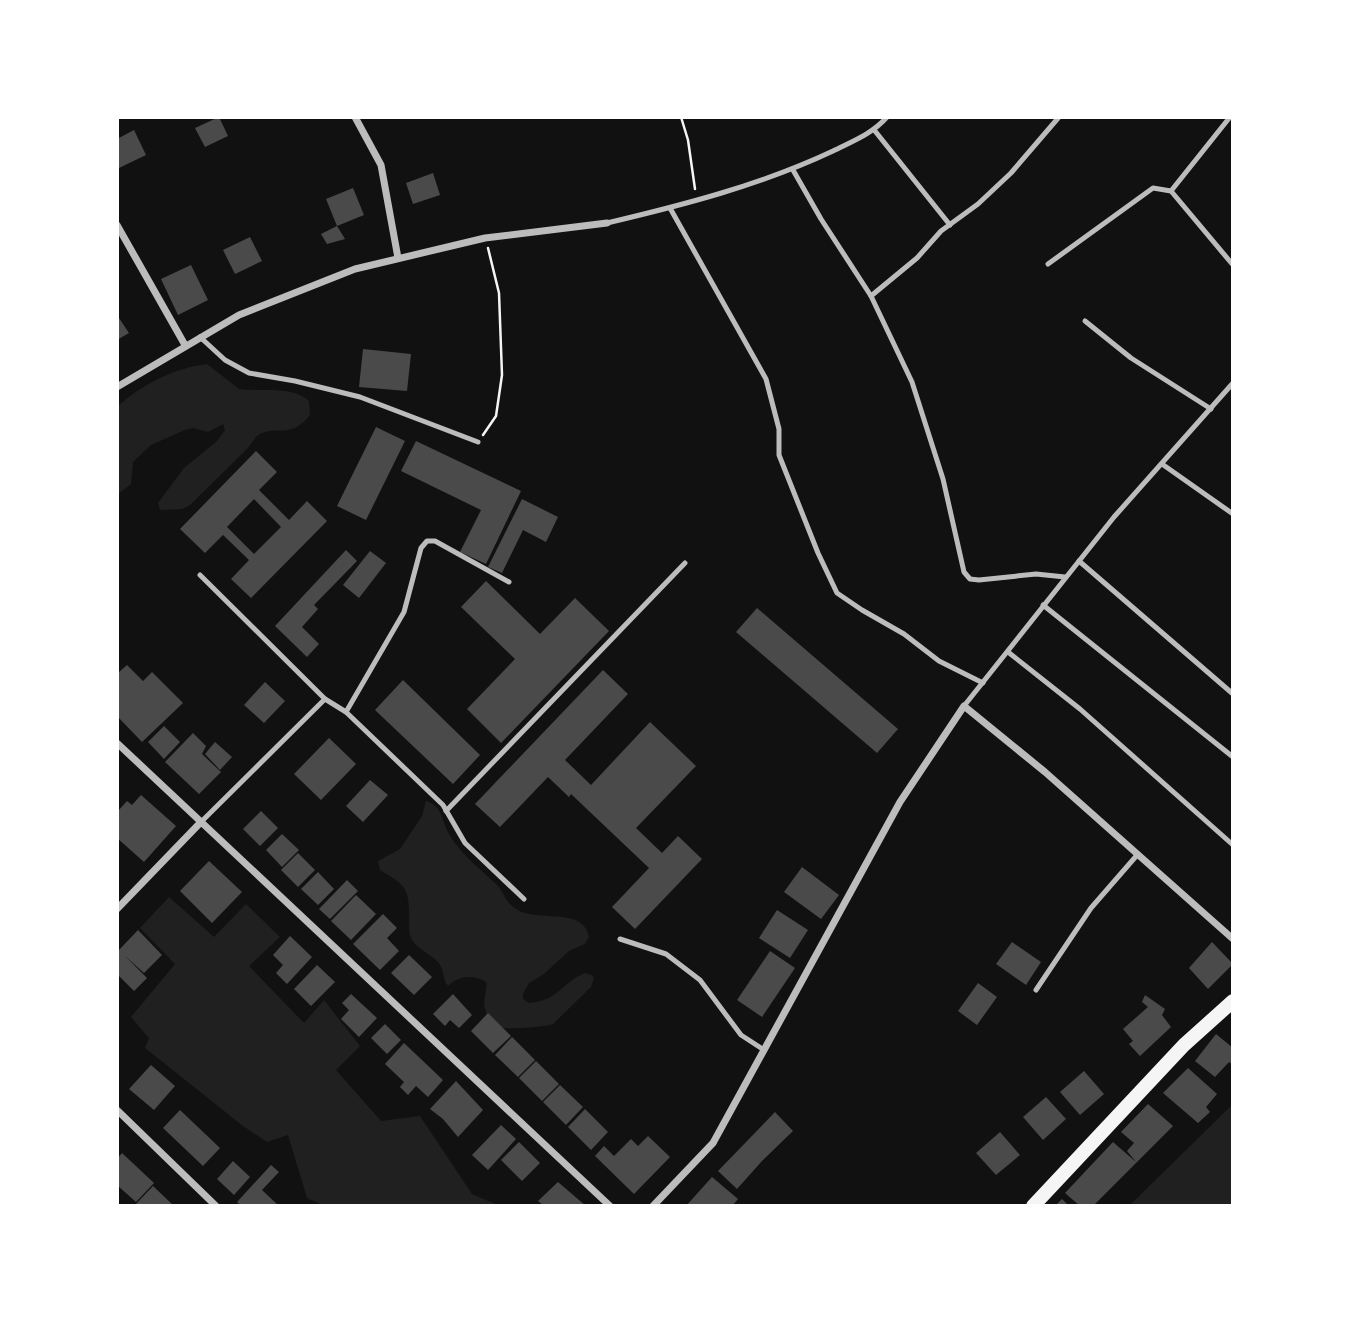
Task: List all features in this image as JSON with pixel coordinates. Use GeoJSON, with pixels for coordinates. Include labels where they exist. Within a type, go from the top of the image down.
{"type":"FeatureCollection","features":[{"type":"Feature","properties":{"kind":"main road"},"geometry":{"type":"LineString","coordinates":[[1033,1206],[1184,1045],[1233,1001]]}},
{"type":"Feature","properties":{"kind":"street"},"geometry":{"type":"LineString","coordinates":[[355,117],[381,165],[398,258]]}},
{"type":"Feature","properties":{"kind":"street"},"geometry":{"type":"LineString","coordinates":[[117,387],[239,315],[355,270],[485,238],[607,223]]}},
{"type":"Feature","properties":{"kind":"street"},"geometry":{"type":"LineString","coordinates":[[117,225],[185,345]]}},
{"type":"Feature","properties":{"kind":"street"},"geometry":{"type":"LineString","coordinates":[[653,1206],[713,1143],[901,803],[964,706],[1045,772],[1233,939]]}},
{"type":"Feature","properties":{"kind":"street"},"geometry":{"type":"LineString","coordinates":[[117,743],[610,1206]]}},
{"type":"Feature","properties":{"kind":"street"},"geometry":{"type":"LineString","coordinates":[[117,909],[201,823]]}},
{"type":"Feature","properties":{"kind":"street"},"geometry":{"type":"LineString","coordinates":[[117,1110],[216,1206]]}},
{"type":"Feature","properties":{"kind":"lane"},"geometry":{"type":"LineString","coordinates":[[607,223],[670,208],[793,170],[875,131],[887,117]]}},
{"type":"Feature","properties":{"kind":"lane"},"geometry":{"type":"LineString","coordinates":[[871,296],[1011,173],[1059,117]]}},
{"type":"Feature","properties":{"kind":"lane"},"geometry":{"type":"LineString","coordinates":[[1171,191],[1230,117]]}},
{"type":"Feature","properties":{"kind":"lane"},"geometry":{"type":"LineString","coordinates":[[875,131],[950,225]]}},
{"type":"Feature","properties":{"kind":"lane"},"geometry":{"type":"LineString","coordinates":[[793,170],[871,296],[912,382],[943,480],[964,572],[971,579],[979,580],[1036,574],[1065,577]]}},
{"type":"Feature","properties":{"kind":"lane"},"geometry":{"type":"LineString","coordinates":[[1048,264],[1153,188],[1171,191],[1233,265]]}},
{"type":"Feature","properties":{"kind":"lane"},"geometry":{"type":"LineString","coordinates":[[670,208],[766,379],[779,429],[779,455],[818,554],[837,593],[904,634],[939,661],[983,683]]}},
{"type":"Feature","properties":{"kind":"lane"},"geometry":{"type":"LineString","coordinates":[[1085,321],[1131,358],[1211,409]]}},
{"type":"Feature","properties":{"kind":"lane"},"geometry":{"type":"LineString","coordinates":[[200,337],[225,360],[249,373],[360,397],[478,442]]}},
{"type":"Feature","properties":{"kind":"lane"},"geometry":{"type":"LineString","coordinates":[[964,706],[1114,517],[1233,383]]}},
{"type":"Feature","properties":{"kind":"lane"},"geometry":{"type":"LineString","coordinates":[[1162,464],[1233,514]]}},
{"type":"Feature","properties":{"kind":"lane"},"geometry":{"type":"LineString","coordinates":[[346,712],[404,612],[421,548],[427,541],[435,541],[509,582]]}},
{"type":"Feature","properties":{"kind":"lane"},"geometry":{"type":"LineString","coordinates":[[1079,561],[1233,694]]}},
{"type":"Feature","properties":{"kind":"lane"},"geometry":{"type":"LineString","coordinates":[[446,811],[685,563]]}},
{"type":"Feature","properties":{"kind":"lane"},"geometry":{"type":"LineString","coordinates":[[200,575],[325,699],[346,712],[443,805],[465,842],[524,899]]}},
{"type":"Feature","properties":{"kind":"lane"},"geometry":{"type":"LineString","coordinates":[[1043,605],[1233,757]]}},
{"type":"Feature","properties":{"kind":"lane"},"geometry":{"type":"LineString","coordinates":[[1007,652],[1080,709],[1233,845]]}},
{"type":"Feature","properties":{"kind":"lane"},"geometry":{"type":"LineString","coordinates":[[201,823],[325,699]]}},
{"type":"Feature","properties":{"kind":"lane"},"geometry":{"type":"LineString","coordinates":[[1036,990],[1091,908],[1138,854]]}},
{"type":"Feature","properties":{"kind":"lane"},"geometry":{"type":"LineString","coordinates":[[620,939],[666,954],[699,980],[741,1035],[764,1050]]}},
{"type":"Feature","properties":{"kind":"path"},"geometry":{"type":"LineString","coordinates":[[681,117],[692,162],[697,200]]}},
{"type":"Feature","properties":{"kind":"path"},"geometry":{"type":"LineString","coordinates":[[478,442],[496,416],[502,375],[499,293],[485,238]]}},
{"type":"Feature","properties":{"kind":"shaded area"},"geometry":{"type":"Polygon","coordinates":[[[207,364],[239,389],[285,391],[302,396],[309,401],[310,415],[303,423],[289,430],[264,432],[257,436],[190,505],[182,509],[160,510],[158,503],[184,468],[217,441],[225,430],[223,424],[208,432],[193,428],[185,430],[151,445],[133,462],[131,484],[117,495],[117,407],[159,379],[182,369],[207,364]]]}},
{"type":"Feature","properties":{"kind":"shaded area"},"geometry":{"type":"Polygon","coordinates":[[[426,801],[438,809],[457,846],[498,886],[510,904],[519,911],[567,918],[585,927],[589,937],[585,944],[569,951],[544,974],[529,983],[523,994],[523,999],[529,1003],[539,1002],[577,977],[585,973],[592,975],[594,978],[591,987],[553,1024],[525,1028],[498,1027],[485,1009],[486,982],[466,977],[448,986],[440,964],[412,939],[409,929],[409,903],[405,890],[380,870],[378,861],[400,849],[422,816],[426,801]]]}},
{"type":"Feature","properties":{"kind":"shaded area"},"geometry":{"type":"Polygon","coordinates":[[[169,897],[214,937],[246,904],[280,937],[249,966],[304,1023],[324,1000],[360,1046],[336,1070],[381,1121],[420,1116],[472,1194],[500,1206],[325,1206],[307,1198],[288,1135],[267,1142],[145,1048],[149,1038],[131,1017],[175,964],[140,928],[169,897]]]}},
{"type":"Feature","properties":{"kind":"shaded area"},"geometry":{"type":"Polygon","coordinates":[[[1233,1104],[1233,1206],[1129,1206],[1233,1104]]]}},
{"type":"Feature","properties":{"kind":"building"},"geometry":{"type":"Polygon","coordinates":[[[219,117],[228,136],[205,147],[195,128],[219,117]]]}},
{"type":"Feature","properties":{"kind":"building"},"geometry":{"type":"Polygon","coordinates":[[[134,130],[146,155],[119,168],[117,139],[134,130]]]}},
{"type":"Feature","properties":{"kind":"building"},"geometry":{"type":"Polygon","coordinates":[[[433,173],[440,195],[413,204],[406,183],[433,173]]]}},
{"type":"Feature","properties":{"kind":"building"},"geometry":{"type":"Polygon","coordinates":[[[353,188],[364,215],[337,226],[326,199],[353,188]]]}},
{"type":"Feature","properties":{"kind":"building"},"geometry":{"type":"Polygon","coordinates":[[[337,226],[345,239],[327,244],[321,234],[337,226]]]}},
{"type":"Feature","properties":{"kind":"building"},"geometry":{"type":"Polygon","coordinates":[[[250,237],[262,261],[235,274],[223,250],[250,237]]]}},
{"type":"Feature","properties":{"kind":"building"},"geometry":{"type":"Polygon","coordinates":[[[191,265],[208,300],[178,315],[161,279],[191,265]]]}},
{"type":"Feature","properties":{"kind":"building"},"geometry":{"type":"Polygon","coordinates":[[[117,315],[129,333],[117,340],[117,315]]]}},
{"type":"Feature","properties":{"kind":"building"},"geometry":{"type":"Polygon","coordinates":[[[363,349],[411,354],[407,391],[359,387],[363,349]]]}},
{"type":"Feature","properties":{"kind":"building"},"geometry":{"type":"Polygon","coordinates":[[[376,427],[405,441],[366,520],[337,506],[376,427]]]}},
{"type":"Feature","properties":{"kind":"building"},"geometry":{"type":"Polygon","coordinates":[[[416,441],[521,491],[486,564],[460,552],[481,510],[401,471],[416,441]]]}},
{"type":"Feature","properties":{"kind":"building"},"geometry":{"type":"Polygon","coordinates":[[[256,451],[277,472],[259,490],[289,520],[307,501],[327,521],[251,598],[231,579],[249,560],[223,535],[205,553],[180,529],[256,451]],[[254,499],[227,527],[254,554],[281,527],[254,499]]]}},
{"type":"Feature","properties":{"kind":"building"},"geometry":{"type":"Polygon","coordinates":[[[522,499],[558,517],[546,542],[523,530],[502,573],[488,567],[522,499]]]}},
{"type":"Feature","properties":{"kind":"building"},"geometry":{"type":"Polygon","coordinates":[[[346,550],[357,561],[314,605],[318,609],[302,627],[319,644],[307,657],[275,626],[346,550]]]}},
{"type":"Feature","properties":{"kind":"building"},"geometry":{"type":"Polygon","coordinates":[[[370,551],[386,563],[359,598],[343,585],[370,551]]]}},
{"type":"Feature","properties":{"kind":"building"},"geometry":{"type":"Polygon","coordinates":[[[486,581],[540,634],[575,598],[609,631],[501,743],[467,709],[515,659],[461,607],[486,581]]]}},
{"type":"Feature","properties":{"kind":"building"},"geometry":{"type":"Polygon","coordinates":[[[757,608],[898,729],[877,753],[736,632],[757,608]]]}},
{"type":"Feature","properties":{"kind":"building"},"geometry":{"type":"Polygon","coordinates":[[[127,665],[143,681],[152,672],[183,703],[142,742],[117,716],[117,670],[119,672],[127,665]]]}},
{"type":"Feature","properties":{"kind":"building"},"geometry":{"type":"Polygon","coordinates":[[[603,670],[628,694],[565,760],[591,785],[650,722],[696,766],[636,828],[662,853],[678,836],[702,859],[635,929],[612,907],[649,868],[571,794],[569,797],[548,777],[500,827],[475,804],[603,670]]]}},
{"type":"Feature","properties":{"kind":"building"},"geometry":{"type":"Polygon","coordinates":[[[403,680],[480,755],[453,784],[375,710],[403,680]]]}},
{"type":"Feature","properties":{"kind":"building"},"geometry":{"type":"Polygon","coordinates":[[[265,682],[285,701],[264,723],[244,705],[265,682]]]}},
{"type":"Feature","properties":{"kind":"building"},"geometry":{"type":"Polygon","coordinates":[[[164,726],[180,742],[164,759],[148,742],[164,726]]]}},
{"type":"Feature","properties":{"kind":"building"},"geometry":{"type":"Polygon","coordinates":[[[193,733],[206,746],[202,754],[221,772],[199,794],[165,762],[193,733]]]}},
{"type":"Feature","properties":{"kind":"building"},"geometry":{"type":"Polygon","coordinates":[[[329,738],[356,764],[321,800],[294,774],[329,738]]]}},
{"type":"Feature","properties":{"kind":"building"},"geometry":{"type":"Polygon","coordinates":[[[215,742],[232,757],[220,770],[205,754],[215,742]]]}},
{"type":"Feature","properties":{"kind":"building"},"geometry":{"type":"Polygon","coordinates":[[[370,780],[388,795],[363,822],[346,806],[370,780]]]}},
{"type":"Feature","properties":{"kind":"building"},"geometry":{"type":"Polygon","coordinates":[[[141,795],[176,826],[144,862],[117,838],[117,812],[127,801],[132,805],[141,795]]]}},
{"type":"Feature","properties":{"kind":"building"},"geometry":{"type":"Polygon","coordinates":[[[261,811],[278,828],[260,846],[243,829],[261,811]]]}},
{"type":"Feature","properties":{"kind":"building"},"geometry":{"type":"Polygon","coordinates":[[[282,834],[299,850],[282,867],[266,850],[282,834]]]}},
{"type":"Feature","properties":{"kind":"building"},"geometry":{"type":"Polygon","coordinates":[[[298,853],[315,870],[298,887],[281,870],[298,853]]]}},
{"type":"Feature","properties":{"kind":"building"},"geometry":{"type":"Polygon","coordinates":[[[209,861],[242,892],[212,923],[180,891],[209,861]]]}},
{"type":"Feature","properties":{"kind":"building"},"geometry":{"type":"Polygon","coordinates":[[[802,867],[839,895],[821,919],[784,892],[802,867]]]}},
{"type":"Feature","properties":{"kind":"building"},"geometry":{"type":"Polygon","coordinates":[[[318,872],[334,889],[318,905],[301,889],[318,872]]]}},
{"type":"Feature","properties":{"kind":"building"},"geometry":{"type":"Polygon","coordinates":[[[347,880],[358,891],[330,919],[319,909],[347,880]]]}},
{"type":"Feature","properties":{"kind":"building"},"geometry":{"type":"Polygon","coordinates":[[[356,895],[376,914],[351,940],[331,921],[356,895]]]}},
{"type":"Feature","properties":{"kind":"building"},"geometry":{"type":"Polygon","coordinates":[[[777,910],[808,930],[790,958],[759,938],[777,910]]]}},
{"type":"Feature","properties":{"kind":"building"},"geometry":{"type":"Polygon","coordinates":[[[383,914],[397,928],[387,938],[399,951],[380,970],[353,944],[383,914]]]}},
{"type":"Feature","properties":{"kind":"building"},"geometry":{"type":"Polygon","coordinates":[[[138,930],[162,955],[144,973],[124,955],[147,978],[134,991],[117,974],[117,948],[119,950],[138,930]]]}},
{"type":"Feature","properties":{"kind":"building"},"geometry":{"type":"Polygon","coordinates":[[[290,936],[312,957],[287,984],[276,973],[283,965],[273,955],[290,936]]]}},
{"type":"Feature","properties":{"kind":"building"},"geometry":{"type":"Polygon","coordinates":[[[1012,942],[1041,962],[1026,985],[996,964],[1012,942]]]}},
{"type":"Feature","properties":{"kind":"building"},"geometry":{"type":"Polygon","coordinates":[[[1212,942],[1233,964],[1208,989],[1189,968],[1212,942]]]}},
{"type":"Feature","properties":{"kind":"building"},"geometry":{"type":"Polygon","coordinates":[[[770,951],[795,968],[762,1017],[737,1000],[770,951]]]}},
{"type":"Feature","properties":{"kind":"building"},"geometry":{"type":"Polygon","coordinates":[[[409,955],[432,977],[414,995],[391,973],[409,955]]]}},
{"type":"Feature","properties":{"kind":"building"},"geometry":{"type":"Polygon","coordinates":[[[317,965],[335,982],[311,1006],[294,989],[317,965]]]}},
{"type":"Feature","properties":{"kind":"building"},"geometry":{"type":"Polygon","coordinates":[[[978,983],[997,997],[977,1025],[958,1011],[978,983]]]}},
{"type":"Feature","properties":{"kind":"building"},"geometry":{"type":"Polygon","coordinates":[[[351,994],[377,1018],[359,1037],[341,1019],[349,1010],[342,1003],[351,994]]]}},
{"type":"Feature","properties":{"kind":"building"},"geometry":{"type":"Polygon","coordinates":[[[453,994],[472,1015],[459,1028],[450,1020],[445,1026],[433,1014],[453,994]]]}},
{"type":"Feature","properties":{"kind":"building"},"geometry":{"type":"Polygon","coordinates":[[[1145,995],[1165,1009],[1162,1015],[1171,1027],[1140,1056],[1129,1044],[1133,1041],[1123,1029],[1148,1007],[1142,1002],[1145,995]]]}},
{"type":"Feature","properties":{"kind":"building"},"geometry":{"type":"Polygon","coordinates":[[[488,1013],[511,1036],[493,1053],[471,1031],[488,1013]]]}},
{"type":"Feature","properties":{"kind":"building"},"geometry":{"type":"Polygon","coordinates":[[[385,1024],[401,1040],[387,1054],[371,1038],[385,1024]]]}},
{"type":"Feature","properties":{"kind":"building"},"geometry":{"type":"Polygon","coordinates":[[[1216,1034],[1233,1048],[1233,1065],[1229,1062],[1215,1077],[1195,1061],[1216,1034]]]}},
{"type":"Feature","properties":{"kind":"building"},"geometry":{"type":"Polygon","coordinates":[[[512,1037],[535,1060],[518,1077],[495,1055],[512,1037]]]}},
{"type":"Feature","properties":{"kind":"building"},"geometry":{"type":"Polygon","coordinates":[[[404,1043],[443,1080],[428,1097],[416,1086],[408,1095],[400,1087],[404,1082],[385,1064],[404,1043]]]}},
{"type":"Feature","properties":{"kind":"building"},"geometry":{"type":"Polygon","coordinates":[[[536,1061],[559,1084],[542,1101],[519,1078],[536,1061]]]}},
{"type":"Feature","properties":{"kind":"building"},"geometry":{"type":"Polygon","coordinates":[[[151,1065],[175,1086],[154,1110],[129,1089],[151,1065]]]}},
{"type":"Feature","properties":{"kind":"building"},"geometry":{"type":"Polygon","coordinates":[[[1188,1068],[1217,1094],[1206,1107],[1210,1112],[1198,1123],[1163,1093],[1188,1068]]]}},
{"type":"Feature","properties":{"kind":"building"},"geometry":{"type":"Polygon","coordinates":[[[1084,1071],[1104,1094],[1080,1115],[1060,1092],[1084,1071]]]}},
{"type":"Feature","properties":{"kind":"building"},"geometry":{"type":"Polygon","coordinates":[[[456,1081],[483,1110],[458,1137],[443,1119],[430,1109],[456,1081]]]}},
{"type":"Feature","properties":{"kind":"building"},"geometry":{"type":"Polygon","coordinates":[[[560,1085],[583,1107],[566,1125],[543,1102],[560,1085]]]}},
{"type":"Feature","properties":{"kind":"building"},"geometry":{"type":"Polygon","coordinates":[[[1046,1097],[1066,1119],[1043,1140],[1023,1117],[1046,1097]]]}},
{"type":"Feature","properties":{"kind":"building"},"geometry":{"type":"Polygon","coordinates":[[[1148,1104],[1173,1126],[1093,1206],[1080,1206],[1065,1193],[1113,1142],[1136,1162],[1127,1151],[1134,1143],[1121,1132],[1148,1104]]]}},
{"type":"Feature","properties":{"kind":"building"},"geometry":{"type":"Polygon","coordinates":[[[585,1109],[608,1132],[591,1150],[568,1127],[585,1109]]]}},
{"type":"Feature","properties":{"kind":"building"},"geometry":{"type":"Polygon","coordinates":[[[180,1110],[220,1148],[203,1166],[163,1128],[180,1110]]]}},
{"type":"Feature","properties":{"kind":"building"},"geometry":{"type":"Polygon","coordinates":[[[775,1112],[793,1131],[737,1189],[718,1171],[775,1112]]]}},
{"type":"Feature","properties":{"kind":"building"},"geometry":{"type":"Polygon","coordinates":[[[501,1125],[516,1139],[488,1170],[472,1155],[501,1125]]]}},
{"type":"Feature","properties":{"kind":"building"},"geometry":{"type":"Polygon","coordinates":[[[1000,1132],[1020,1155],[996,1175],[976,1153],[1000,1132]]]}},
{"type":"Feature","properties":{"kind":"building"},"geometry":{"type":"Polygon","coordinates":[[[648,1136],[670,1157],[634,1194],[595,1156],[604,1146],[614,1156],[631,1139],[638,1146],[648,1136]]]}},
{"type":"Feature","properties":{"kind":"building"},"geometry":{"type":"Polygon","coordinates":[[[519,1142],[540,1163],[522,1181],[501,1160],[519,1142]]]}},
{"type":"Feature","properties":{"kind":"building"},"geometry":{"type":"Polygon","coordinates":[[[122,1153],[154,1183],[136,1202],[117,1185],[117,1159],[122,1153]]]}},
{"type":"Feature","properties":{"kind":"building"},"geometry":{"type":"Polygon","coordinates":[[[233,1161],[250,1177],[234,1195],[217,1179],[233,1161]]]}},
{"type":"Feature","properties":{"kind":"building"},"geometry":{"type":"Polygon","coordinates":[[[271,1165],[279,1172],[262,1190],[279,1206],[241,1206],[237,1202],[271,1165]]]}},
{"type":"Feature","properties":{"kind":"building"},"geometry":{"type":"Polygon","coordinates":[[[712,1177],[738,1199],[732,1206],[686,1206],[712,1177]]]}},
{"type":"Feature","properties":{"kind":"building"},"geometry":{"type":"Polygon","coordinates":[[[558,1182],[586,1206],[544,1206],[538,1201],[558,1182]]]}},
{"type":"Feature","properties":{"kind":"building"},"geometry":{"type":"Polygon","coordinates":[[[153,1186],[174,1206],[134,1206],[153,1186]]]}},
{"type":"Feature","properties":{"kind":"building"},"geometry":{"type":"Polygon","coordinates":[[[1062,1199],[1069,1206],[1055,1206],[1062,1199]]]}}]}
